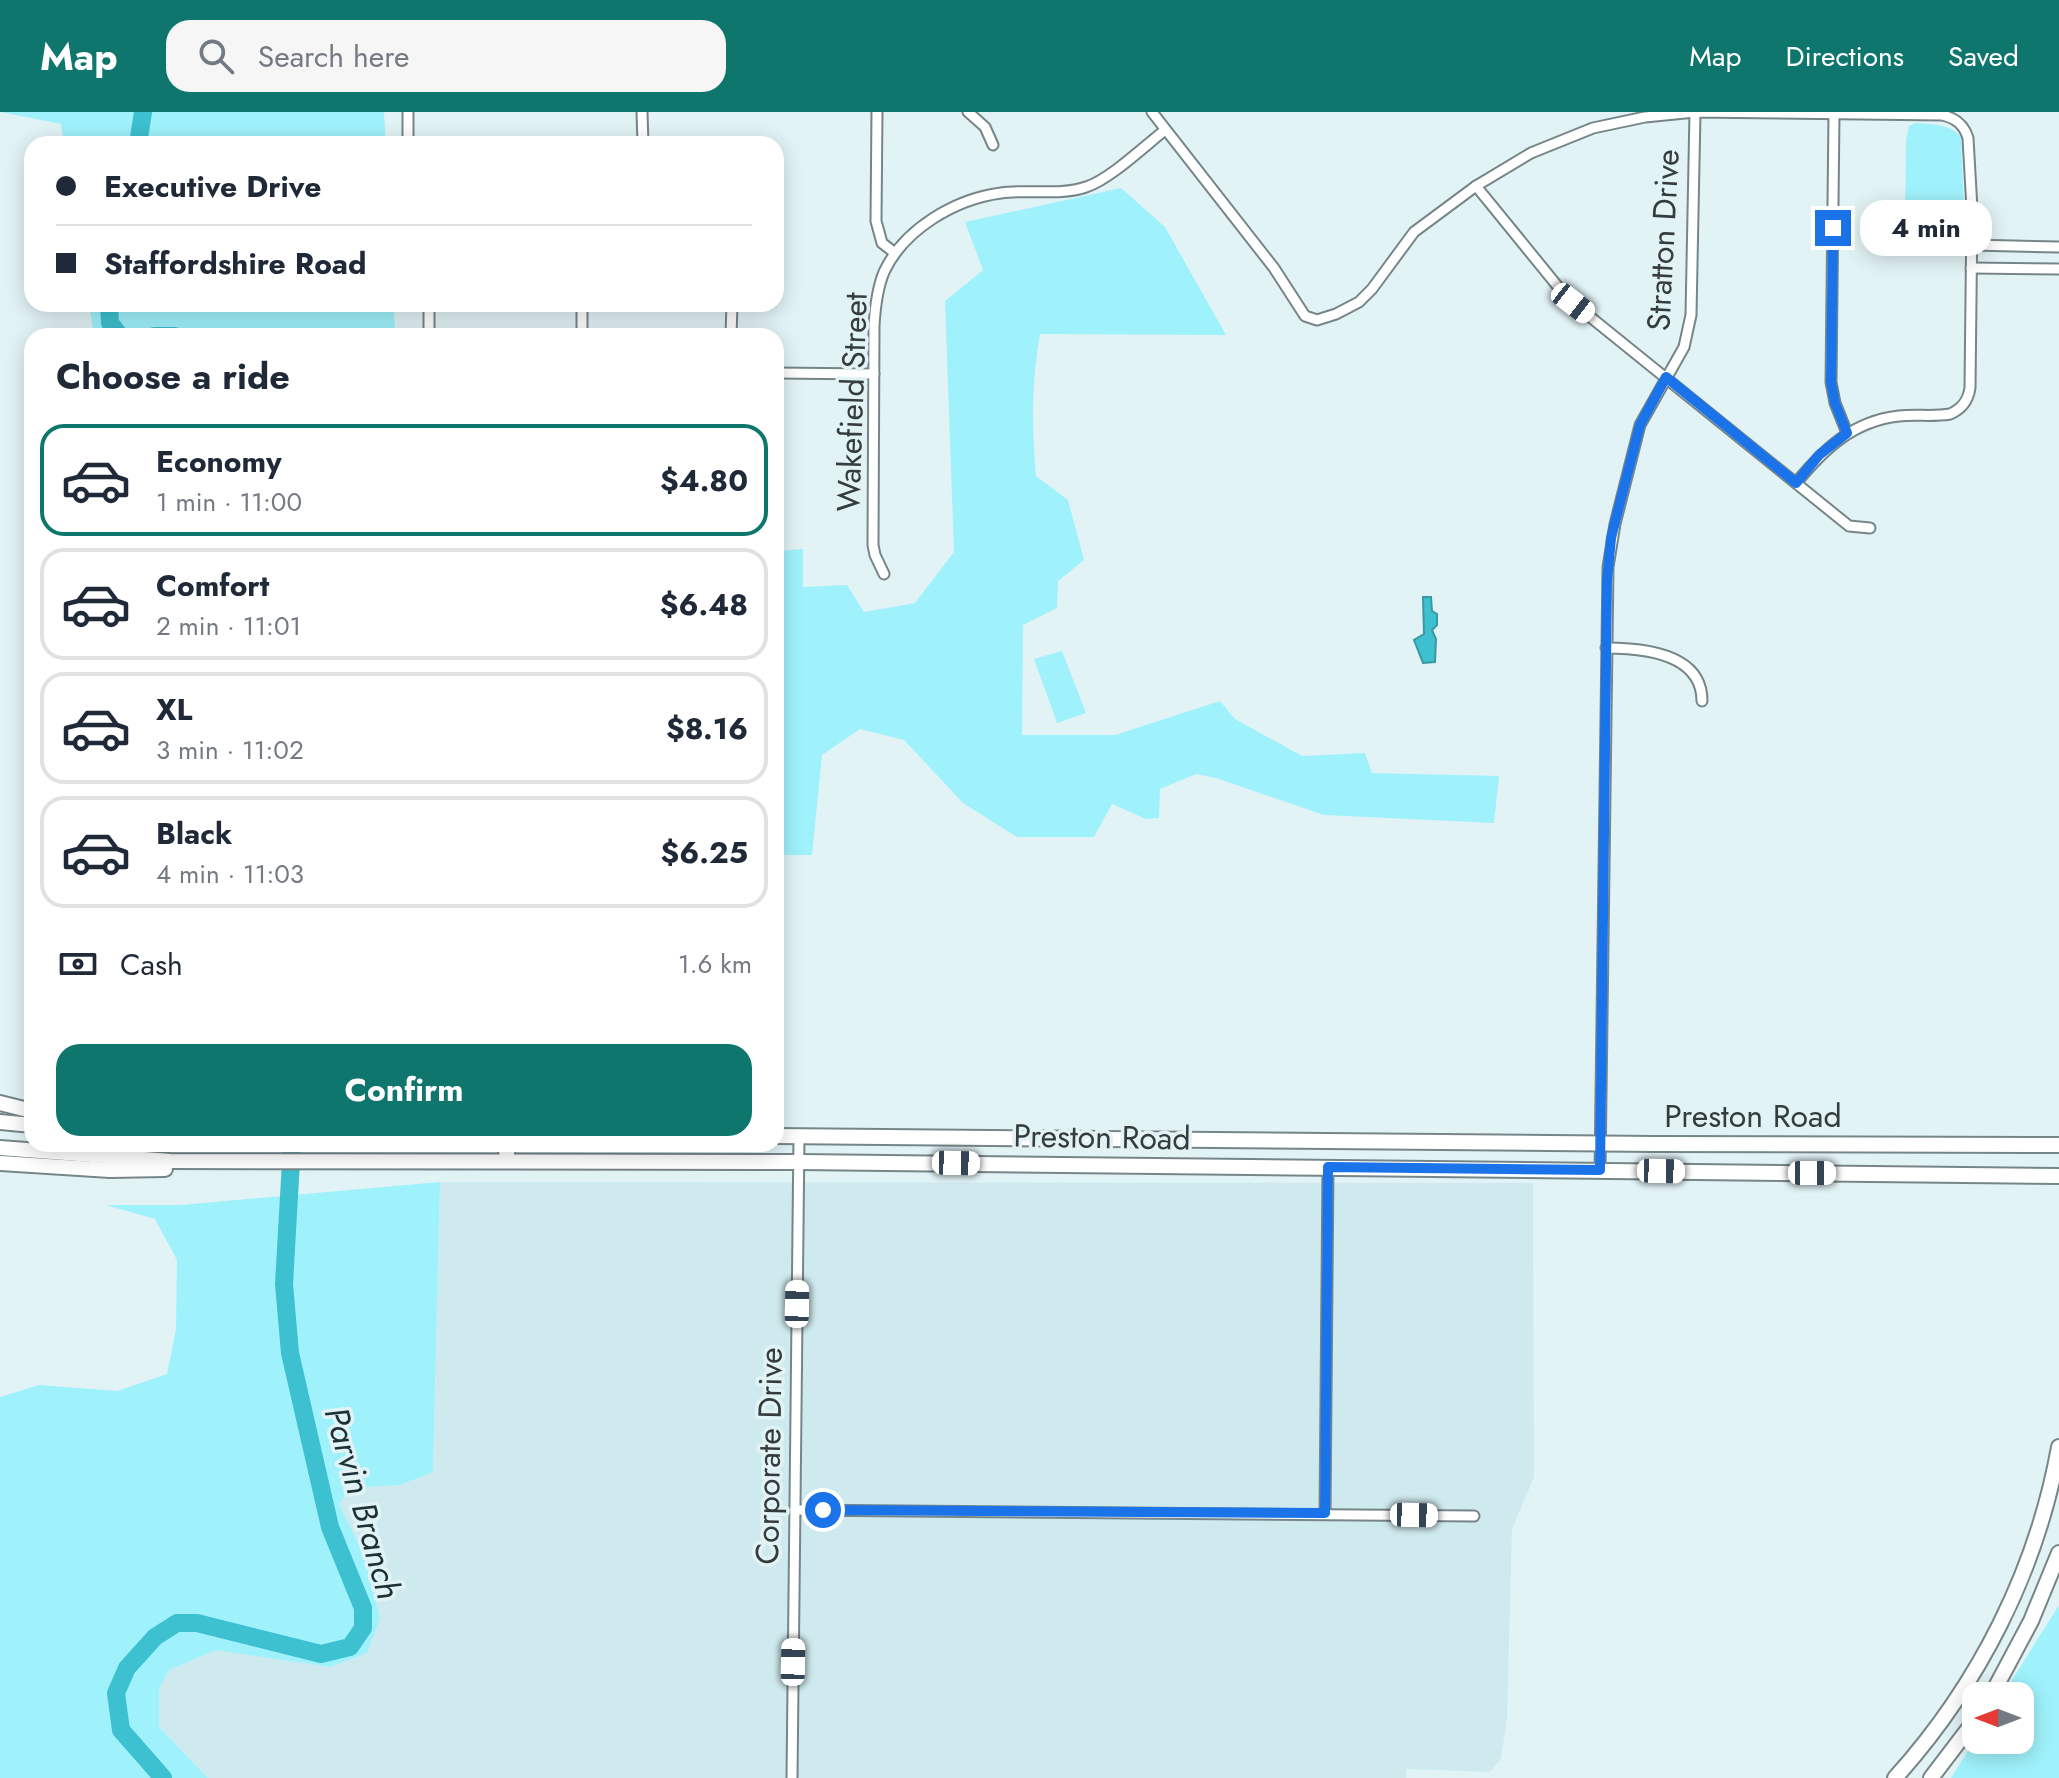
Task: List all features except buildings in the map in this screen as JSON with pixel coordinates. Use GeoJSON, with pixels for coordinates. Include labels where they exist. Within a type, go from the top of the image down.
{"type":"FeatureCollection","features":[{"type":"Feature","properties":{"kind":"main road"},"geometry":{"type":"LineString","coordinates":[[0,1103],[24,1109]]}},
{"type":"Feature","properties":{"kind":"main road"},"geometry":{"type":"LineString","coordinates":[[0,1122],[24,1124]]}},
{"type":"Feature","properties":{"kind":"main road","name":"Preston Road"},"geometry":{"type":"LineString","coordinates":[[784,1136],[2059,1145]]}},
{"type":"Feature","properties":{"kind":"main road"},"geometry":{"type":"LineString","coordinates":[[1145,1139],[1145,1165]]}},
{"type":"Feature","properties":{"kind":"main road"},"geometry":{"type":"LineString","coordinates":[[1328,1167],[1329,1156],[1344,1142]]}},
{"type":"Feature","properties":{"kind":"main road","name":"Preston Road"},"geometry":{"type":"LineString","coordinates":[[0,1148],[24,1150]]}},
{"type":"Feature","properties":{"kind":"main road","name":"Preston Road"},"geometry":{"type":"LineString","coordinates":[[43,1152],[97,1157],[270,1162],[799,1162],[2059,1176]]}},
{"type":"Feature","properties":{"kind":"main road"},"geometry":{"type":"LineString","coordinates":[[0,1163],[135,1170],[213,1161]]}},
{"type":"Feature","properties":{"kind":"main road"},"geometry":{"type":"LineString","coordinates":[[1895,1778],[1956,1701],[2002,1621],[2037,1535],[2059,1447]]}},
{"type":"Feature","properties":{"kind":"main road"},"geometry":{"type":"LineString","coordinates":[[1999,1682],[2026,1632],[2059,1553]]}},
{"type":"Feature","properties":{"kind":"main road"},"geometry":{"type":"LineString","coordinates":[[1931,1778],[1962,1737]]}},
{"type":"Feature","properties":{"kind":"street"},"geometry":{"type":"LineString","coordinates":[[408,112],[408,136]]}},
{"type":"Feature","properties":{"kind":"street"},"geometry":{"type":"LineString","coordinates":[[642,112],[643,136]]}},
{"type":"Feature","properties":{"kind":"street"},"geometry":{"type":"LineString","coordinates":[[877,112],[876,221],[882,243],[895,253]]}},
{"type":"Feature","properties":{"kind":"street"},"geometry":{"type":"LineString","coordinates":[[968,112],[985,127],[993,145]]}},
{"type":"Feature","properties":{"kind":"street"},"geometry":{"type":"LineString","coordinates":[[1152,112],[1274,268],[1305,316],[1322,319],[1359,302],[1414,232],[1476,186],[1531,153],[1584,131],[1645,117],[1695,112],[1945,116],[1961,124],[1968,138],[1972,245],[1968,396],[1961,407],[1946,415],[1880,420],[1847,433],[1819,455],[1796,483]]}},
{"type":"Feature","properties":{"kind":"street","name":"Stratton Drive"},"geometry":{"type":"LineString","coordinates":[[1600,1170],[1608,567],[1611,538],[1640,425],[1684,347],[1691,315],[1695,112]]}},
{"type":"Feature","properties":{"kind":"street"},"geometry":{"type":"LineString","coordinates":[[1834,114],[1831,382],[1835,403],[1847,433]]}},
{"type":"Feature","properties":{"kind":"street","name":"Wakefield Street"},"geometry":{"type":"LineString","coordinates":[[884,574],[873,545],[875,302],[883,275],[895,253],[937,215],[973,199],[1003,193],[1086,188],[1165,130]]}},
{"type":"Feature","properties":{"kind":"street"},"geometry":{"type":"LineString","coordinates":[[1476,186],[1562,293],[1849,526],[1870,528]]}},
{"type":"Feature","properties":{"kind":"street"},"geometry":{"type":"LineString","coordinates":[[1972,245],[2059,247]]}},
{"type":"Feature","properties":{"kind":"street"},"geometry":{"type":"LineString","coordinates":[[1971,268],[2059,269]]}},
{"type":"Feature","properties":{"kind":"street"},"geometry":{"type":"LineString","coordinates":[[784,373],[874,374]]}},
{"type":"Feature","properties":{"kind":"street"},"geometry":{"type":"LineString","coordinates":[[1606,648],[1647,650],[1682,664],[1695,673],[1700,682],[1702,701]]}},
{"type":"Feature","properties":{"kind":"street","name":"Corporate Drive"},"geometry":{"type":"LineString","coordinates":[[792,1778],[799,1136]]}},
{"type":"Feature","properties":{"kind":"street"},"geometry":{"type":"LineString","coordinates":[[504,1152],[507,1162]]}},
{"type":"Feature","properties":{"kind":"street"},"geometry":{"type":"LineString","coordinates":[[507,1162],[510,1152]]}},
{"type":"Feature","properties":{"kind":"street"},"geometry":{"type":"LineString","coordinates":[[1325,1513],[1328,1167]]}},
{"type":"Feature","properties":{"kind":"street"},"geometry":{"type":"LineString","coordinates":[[795,1510],[1474,1516]]}},
{"type":"Feature","properties":{"kind":"shaded area"},"geometry":{"type":"Polygon","coordinates":[[[0,112],[384,112],[386,136],[63,136],[61,124],[0,112]]]}},
{"type":"Feature","properties":{"kind":"shaded area"},"geometry":{"type":"Polygon","coordinates":[[[1916,123],[1946,127],[1961,137],[1965,233],[1905,232],[1906,140],[1909,126],[1916,123]]]}},
{"type":"Feature","properties":{"kind":"shaded area"},"geometry":{"type":"Polygon","coordinates":[[[1121,188],[1165,227],[1226,335],[1040,334],[1033,405],[1036,476],[1068,500],[1084,560],[1058,581],[1057,608],[1023,625],[1022,735],[1115,735],[1220,701],[1235,719],[1302,756],[1365,753],[1372,773],[1499,776],[1494,823],[1324,815],[1196,774],[1160,789],[1159,818],[1146,819],[1112,804],[1094,837],[1017,837],[963,803],[904,740],[860,729],[822,755],[812,855],[784,855],[784,550],[803,549],[803,587],[847,585],[864,612],[915,603],[954,552],[945,301],[983,270],[965,222],[1121,188]]]}},
{"type":"Feature","properties":{"kind":"shaded area"},"geometry":{"type":"Polygon","coordinates":[[[90,312],[394,312],[395,328],[93,328],[90,312]]]}},
{"type":"Feature","properties":{"kind":"shaded area"},"geometry":{"type":"Polygon","coordinates":[[[1423,597],[1431,597],[1432,611],[1437,614],[1437,625],[1432,630],[1436,639],[1435,662],[1423,663],[1414,640],[1424,634],[1423,597]]]}},
{"type":"Feature","properties":{"kind":"shaded area"},"geometry":{"type":"Polygon","coordinates":[[[1062,651],[1086,713],[1057,723],[1034,659],[1062,651]]]}},
{"type":"Feature","properties":{"kind":"shaded area"},"geometry":{"type":"Polygon","coordinates":[[[440,1182],[1533,1183],[1534,1477],[1512,1529],[1507,1719],[1501,1759],[1490,1772],[1406,1769],[1406,1778],[208,1778],[159,1727],[159,1689],[169,1670],[216,1650],[258,1655],[364,1555],[339,1504],[351,1488],[400,1485],[433,1472],[440,1182]]]}},
{"type":"Feature","properties":{"kind":"shaded area"},"geometry":{"type":"Polygon","coordinates":[[[440,1182],[433,1472],[400,1485],[351,1488],[339,1504],[364,1555],[380,1618],[367,1653],[330,1667],[216,1650],[169,1670],[159,1689],[159,1727],[208,1778],[0,1778],[0,1397],[39,1385],[117,1391],[167,1374],[176,1329],[177,1260],[155,1219],[106,1205],[181,1205],[440,1182]]]}},
{"type":"Feature","properties":{"kind":"shaded area"},"geometry":{"type":"Polygon","coordinates":[[[2059,1605],[2059,1778],[1951,1778],[1966,1754],[2034,1754],[2034,1682],[2011,1682],[2059,1605]]]}},
{"type":"Feature","properties":{"kind":"waterway","name":"Parvin Branch"},"geometry":{"type":"LineString","coordinates":[[139,136],[143,112]]}},
{"type":"Feature","properties":{"kind":"waterway","name":"Parvin Branch"},"geometry":{"type":"LineString","coordinates":[[109,312],[114,328]]}},
{"type":"Feature","properties":{"kind":"waterway","name":"Parvin Branch"},"geometry":{"type":"LineString","coordinates":[[163,1778],[121,1730],[116,1693],[127,1668],[155,1637],[177,1623],[197,1623],[321,1654],[350,1647],[363,1628],[363,1608],[330,1527],[290,1353],[284,1284],[292,1152]]}},
{"type":"Feature","properties":{"kind":"route"},"geometry":{"type":"LineString","coordinates":[[823,1510],[1325,1513],[1328,1167],[1600,1170],[1607,581],[1611,538],[1640,425],[1666,377],[1796,483],[1819,455],[1847,433],[1838,414],[1831,382],[1833,228]]}}]}
